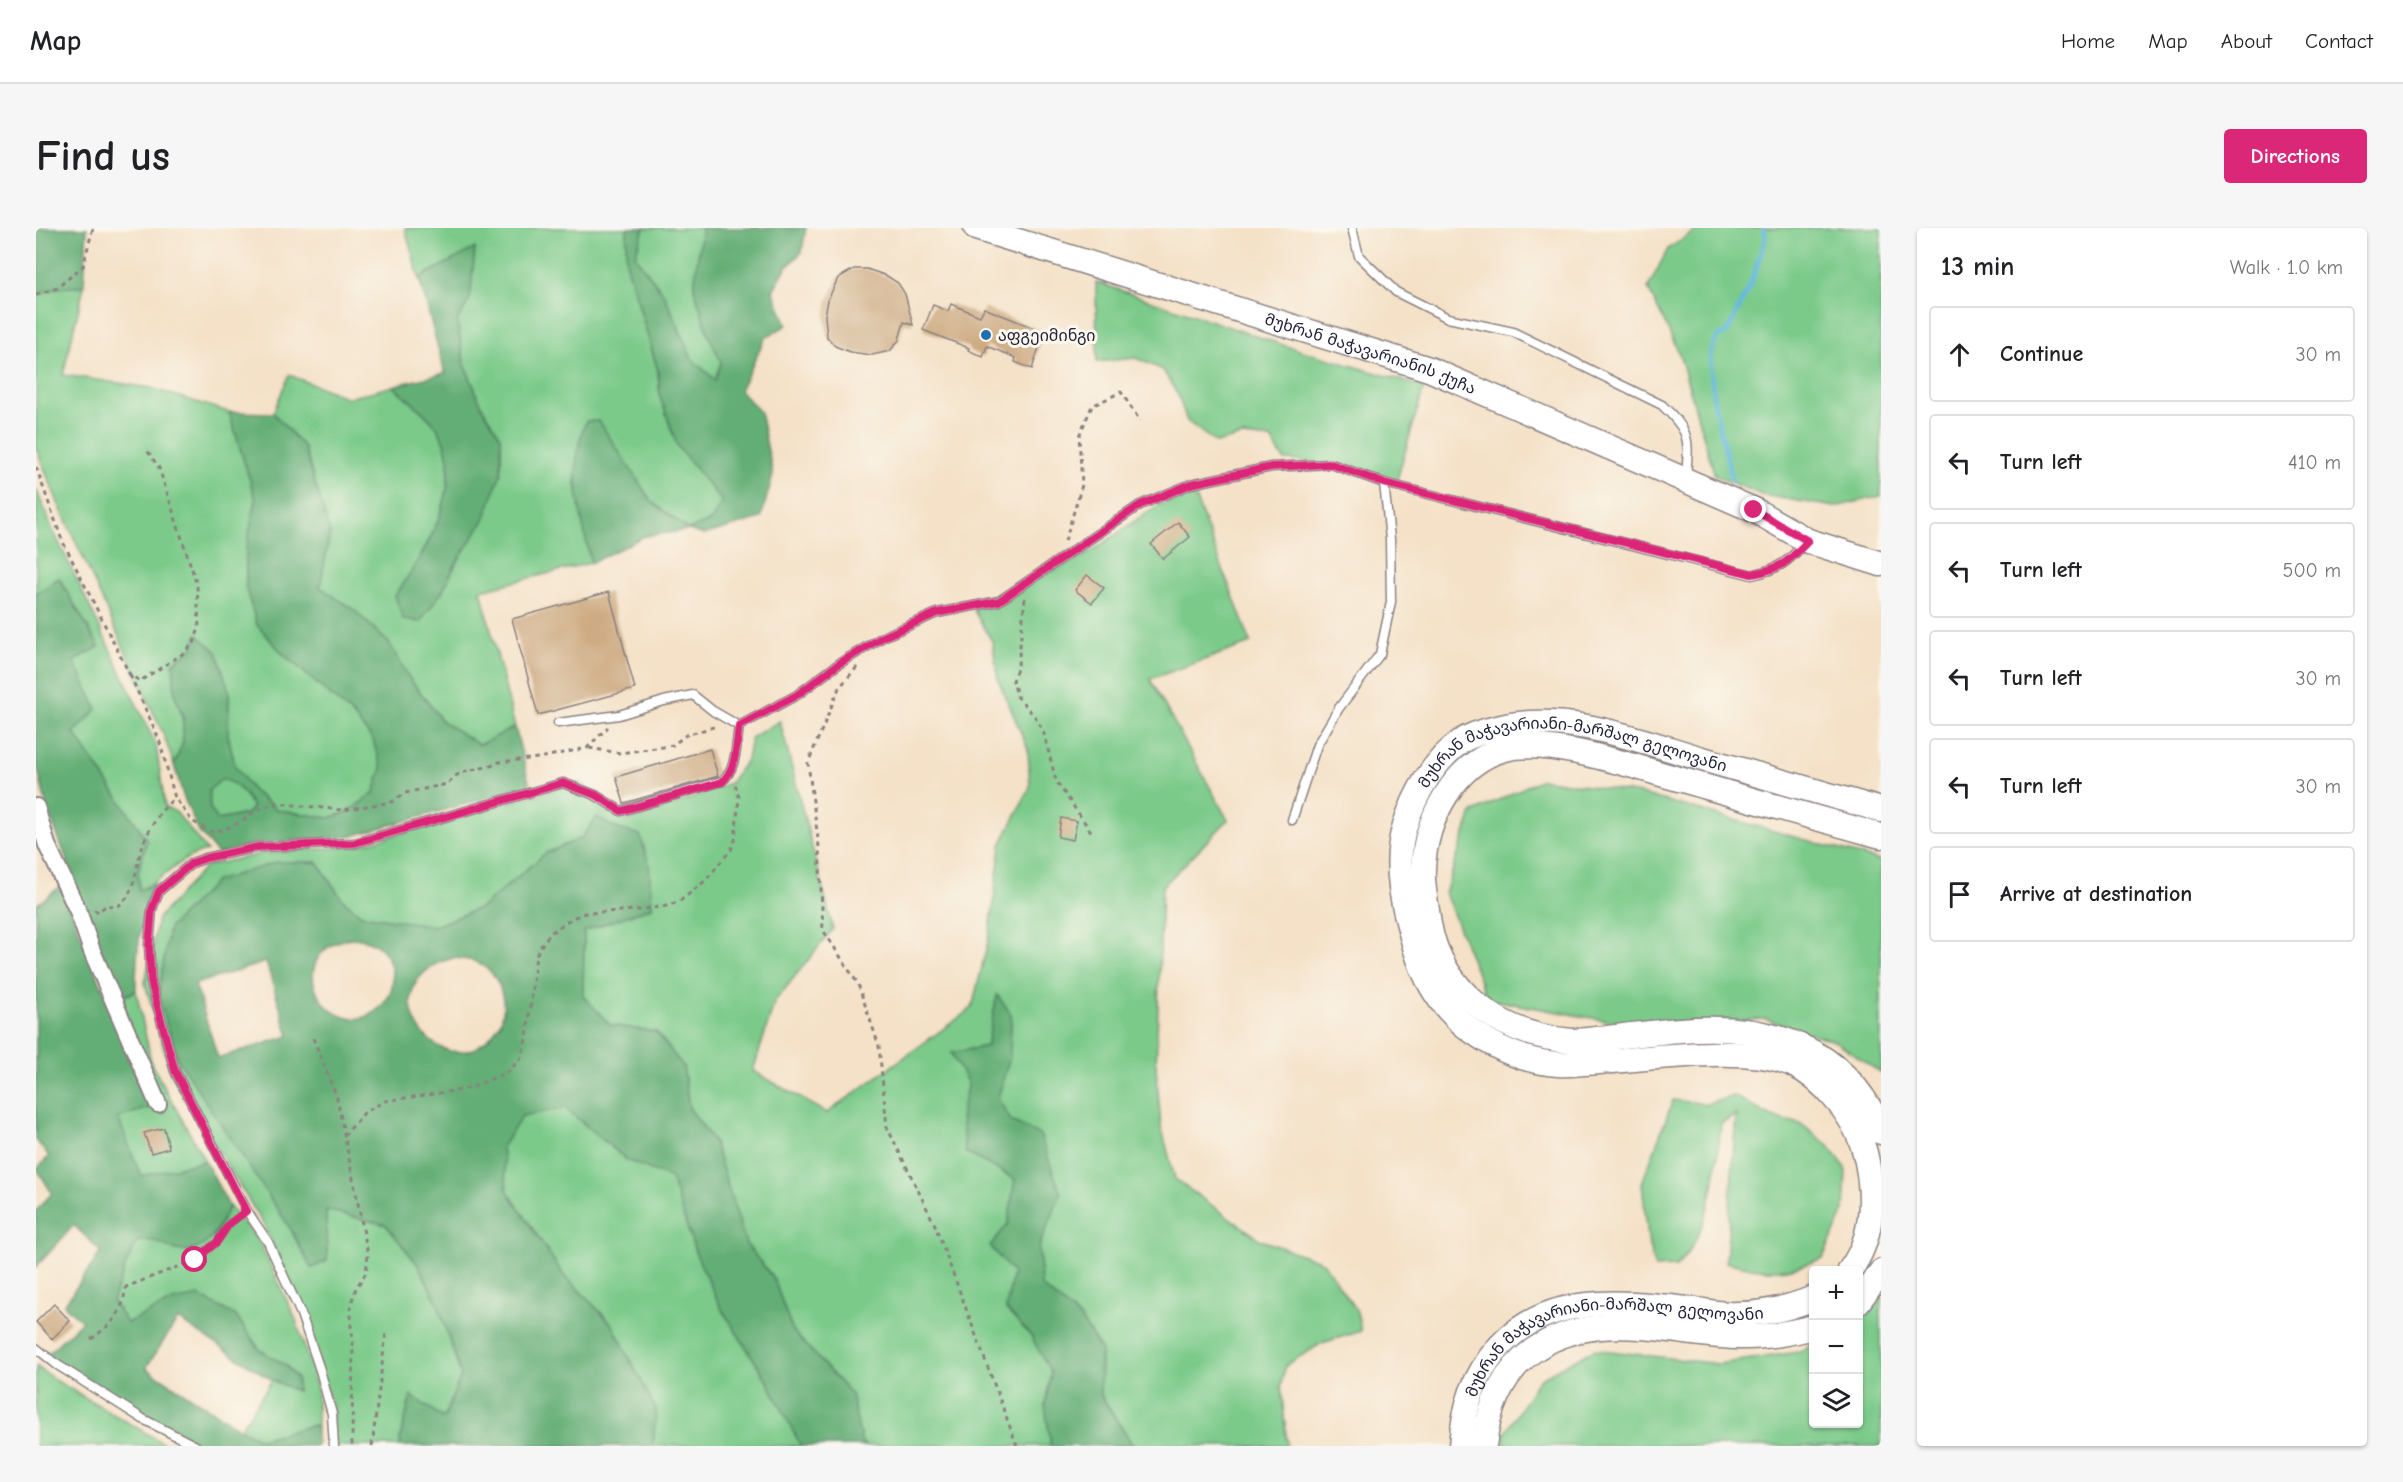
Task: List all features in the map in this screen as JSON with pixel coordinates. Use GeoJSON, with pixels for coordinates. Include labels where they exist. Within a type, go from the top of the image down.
{"type":"FeatureCollection","features":[{"type":"Feature","properties":{"kind":"main road","name":"მუხრან მაჭავარიანის ქუჩა"},"geometry":{"type":"LineString","coordinates":[[976,228],[1429,369],[1754,510],[1808,541],[1881,564]]}},
{"type":"Feature","properties":{"kind":"main road","name":"მუხრან მაჭავარიანის ქუჩა"},"geometry":{"type":"LineString","coordinates":[[1754,510],[1798,521],[1881,550]]}},
{"type":"Feature","properties":{"kind":"main road"},"geometry":{"type":"LineString","coordinates":[[1808,541],[1833,556],[1881,577]]}},
{"type":"Feature","properties":{"kind":"main road","name":"მუხრან მაჭავარიანი-მარშალ გელოვანი"},"geometry":{"type":"LineString","coordinates":[[1853,1266],[1860,1257],[1869,1226],[1872,1190],[1866,1155],[1850,1117],[1822,1083],[1791,1064],[1758,1055],[1721,1054],[1559,1065],[1525,1058],[1489,1044],[1446,1009],[1420,965],[1407,918],[1399,868],[1402,835],[1413,800],[1434,768],[1460,742],[1478,733],[1535,721],[1597,729],[1881,810]]}},
{"type":"Feature","properties":{"kind":"main road","name":"მუხრან მაჭავარიანი-მარშალ გელოვანი"},"geometry":{"type":"LineString","coordinates":[[1881,836],[1640,769],[1540,745],[1506,748],[1471,765],[1449,788],[1432,820],[1423,869],[1428,921],[1438,953],[1455,984],[1484,1012],[1540,1036],[1573,1041],[1684,1029],[1724,1028],[1754,1031],[1792,1041],[1825,1060],[1859,1091],[1881,1132]]}},
{"type":"Feature","properties":{"kind":"main road"},"geometry":{"type":"LineString","coordinates":[[1863,1295],[1881,1272]]}},
{"type":"Feature","properties":{"kind":"main road","name":"მუხრან მაჭავარიანი-მარშალ გელოვანი"},"geometry":{"type":"LineString","coordinates":[[1461,1446],[1467,1401],[1489,1360],[1510,1335],[1530,1321],[1553,1311],[1575,1305],[1605,1302],[1736,1314],[1769,1312],[1809,1300]]}},
{"type":"Feature","properties":{"kind":"main road","name":"მუხრან მაჭავარიანი-მარშალ გელოვანი"},"geometry":{"type":"LineString","coordinates":[[1484,1446],[1491,1407],[1504,1378],[1540,1345],[1581,1328],[1639,1327],[1741,1338],[1809,1328]]}},
{"type":"Feature","properties":{"kind":"street"},"geometry":{"type":"LineString","coordinates":[[36,807],[47,845],[78,911],[92,951],[158,1104]]}},
{"type":"Feature","properties":{"kind":"lane"},"geometry":{"type":"LineString","coordinates":[[1352,228],[1359,256],[1396,292],[1448,318],[1513,332],[1662,405],[1679,422],[1689,443],[1686,480]]}},
{"type":"Feature","properties":{"kind":"lane"},"geometry":{"type":"LineString","coordinates":[[735,724],[797,695],[840,663],[883,637],[937,613],[999,601],[1140,505],[1191,484],[1271,467],[1331,464],[1384,483],[1752,574],[1774,570],[1792,558],[1808,541]]}},
{"type":"Feature","properties":{"kind":"lane"},"geometry":{"type":"LineString","coordinates":[[1292,820],[1317,745],[1339,708],[1380,654],[1391,602],[1390,539],[1384,483]]}},
{"type":"Feature","properties":{"kind":"lane"},"geometry":{"type":"LineString","coordinates":[[558,723],[620,715],[664,701],[693,695],[735,724]]}},
{"type":"Feature","properties":{"kind":"lane"},"geometry":{"type":"LineString","coordinates":[[334,1446],[332,1414],[301,1314],[268,1242],[246,1211],[175,1071],[151,982],[149,945],[152,909],[159,891],[192,863],[206,858],[258,847],[355,843],[563,783],[596,795],[621,811],[722,782],[729,775],[733,764],[735,724]]}},
{"type":"Feature","properties":{"kind":"lane"},"geometry":{"type":"LineString","coordinates":[[36,1348],[56,1364],[143,1419],[196,1446]]}},
{"type":"Feature","properties":{"kind":"path"},"geometry":{"type":"LineString","coordinates":[[36,295],[57,288],[83,266],[93,228]]}},
{"type":"Feature","properties":{"kind":"path"},"geometry":{"type":"LineString","coordinates":[[1051,565],[1067,536],[1082,485],[1079,436],[1092,406],[1121,392],[1140,421]]}},
{"type":"Feature","properties":{"kind":"path"},"geometry":{"type":"LineString","coordinates":[[130,675],[140,681],[181,656],[194,643],[199,628],[197,585],[159,468],[147,450]]}},
{"type":"Feature","properties":{"kind":"path"},"geometry":{"type":"LineString","coordinates":[[36,467],[62,540],[130,675],[159,739],[175,798],[192,821],[211,832],[223,830],[242,821],[255,811],[276,803],[342,810],[392,802],[405,793],[447,784],[457,775],[498,762],[539,758],[587,748],[620,753],[663,747],[673,745],[686,735],[735,724]]}},
{"type":"Feature","properties":{"kind":"path"},"geometry":{"type":"LineString","coordinates":[[1027,584],[1018,665],[1014,681],[1017,696],[1036,718],[1044,734],[1056,782],[1092,832]]}},
{"type":"Feature","properties":{"kind":"path"},"geometry":{"type":"LineString","coordinates":[[861,663],[839,688],[808,763],[819,847],[824,930],[858,984],[879,1046],[887,1127],[935,1225],[1017,1446]]}},
{"type":"Feature","properties":{"kind":"path"},"geometry":{"type":"LineString","coordinates":[[587,748],[620,715]]}},
{"type":"Feature","properties":{"kind":"path"},"geometry":{"type":"LineString","coordinates":[[344,1136],[364,1113],[385,1101],[467,1089],[508,1072],[521,1058],[527,1036],[536,955],[544,941],[552,932],[572,918],[585,913],[667,906],[680,901],[705,881],[715,871],[735,840],[739,797],[737,787],[729,775]]}},
{"type":"Feature","properties":{"kind":"path"},"geometry":{"type":"LineString","coordinates":[[78,911],[88,909],[99,912],[106,905],[116,908],[122,905],[129,896],[143,845],[157,818],[168,803],[175,798]]}},
{"type":"Feature","properties":{"kind":"path"},"geometry":{"type":"LineString","coordinates":[[313,1038],[337,1098],[368,1254],[366,1273],[356,1288],[351,1304],[352,1446]]}},
{"type":"Feature","properties":{"kind":"path"},"geometry":{"type":"LineString","coordinates":[[91,1339],[115,1321],[123,1307],[126,1287],[195,1260],[217,1242],[229,1224],[246,1211]]}},
{"type":"Feature","properties":{"kind":"path"},"geometry":{"type":"LineString","coordinates":[[372,1446],[386,1333]]}},
{"type":"Feature","properties":{"kind":"green space"},"geometry":{"type":"Polygon","coordinates":[[[36,228],[87,228],[84,286],[57,288],[36,295],[36,275],[40,263],[36,247],[36,228]]]}},
{"type":"Feature","properties":{"kind":"green space"},"geometry":{"type":"Polygon","coordinates":[[[405,228],[627,228],[626,262],[658,371],[660,396],[677,446],[722,501],[712,520],[689,530],[652,502],[631,472],[575,479],[591,563],[481,590],[515,727],[479,745],[443,722],[409,678],[389,643],[354,610],[320,587],[330,533],[304,447],[273,413],[289,375],[348,398],[393,386],[431,420],[439,431],[447,452],[449,474],[446,496],[430,539],[395,596],[442,592],[501,473],[501,437],[482,407],[464,362],[457,321],[470,299],[475,249],[419,278],[405,228]]]}},
{"type":"Feature","properties":{"kind":"green space"},"geometry":{"type":"Polygon","coordinates":[[[627,228],[644,228],[635,256],[665,296],[692,359],[715,380],[721,362],[708,333],[694,288],[702,228],[806,228],[802,252],[786,268],[773,290],[787,325],[766,337],[740,390],[760,412],[773,475],[761,518],[704,535],[689,530],[712,520],[722,501],[677,446],[660,396],[658,371],[626,262],[627,228]]]}},
{"type":"Feature","properties":{"kind":"green space"},"geometry":{"type":"Polygon","coordinates":[[[644,228],[702,228],[694,288],[708,333],[722,362],[715,380],[692,359],[665,296],[635,256],[644,228]]]}},
{"type":"Feature","properties":{"kind":"green space"},"geometry":{"type":"Polygon","coordinates":[[[1699,228],[1881,228],[1881,496],[1835,507],[1762,495],[1715,476],[1679,353],[1648,288],[1668,249],[1699,228]]]}},
{"type":"Feature","properties":{"kind":"green space"},"geometry":{"type":"Polygon","coordinates":[[[475,248],[470,299],[457,321],[464,363],[482,407],[501,437],[501,473],[484,520],[455,565],[442,592],[420,622],[403,619],[395,596],[419,560],[439,518],[446,496],[449,474],[447,452],[436,426],[393,386],[445,373],[419,278],[475,248]]]}},
{"type":"Feature","properties":{"kind":"green space"},"geometry":{"type":"Polygon","coordinates":[[[1096,282],[1289,347],[1424,387],[1396,483],[1304,461],[1284,460],[1271,439],[1242,436],[1216,443],[1187,421],[1178,395],[1163,370],[1136,358],[1097,362],[1096,282]]]}},
{"type":"Feature","properties":{"kind":"green space"},"geometry":{"type":"Polygon","coordinates":[[[84,286],[63,375],[151,388],[229,412],[256,500],[246,549],[246,589],[257,625],[283,654],[352,714],[373,740],[382,768],[374,793],[348,812],[329,818],[278,810],[252,790],[235,766],[228,735],[229,691],[198,634],[175,695],[184,730],[182,748],[174,765],[164,736],[59,505],[36,448],[36,295],[57,288],[84,286]]]}},
{"type":"Feature","properties":{"kind":"green space"},"geometry":{"type":"Polygon","coordinates":[[[229,412],[273,413],[304,447],[330,533],[320,587],[354,610],[389,643],[409,678],[443,722],[479,745],[515,727],[530,786],[352,836],[254,844],[218,854],[199,832],[184,798],[174,765],[183,742],[183,715],[175,695],[173,663],[193,647],[197,634],[217,652],[229,691],[228,735],[235,766],[252,790],[278,810],[329,818],[348,812],[374,793],[382,768],[373,740],[352,714],[283,654],[257,625],[246,589],[246,549],[256,500],[229,412]],[[222,779],[209,790],[210,809],[218,820],[247,814],[253,807],[247,798],[232,783],[222,779]]]}},
{"type":"Feature","properties":{"kind":"green space"},"geometry":{"type":"Polygon","coordinates":[[[586,421],[599,421],[652,502],[689,530],[645,536],[591,563],[577,492],[576,475],[580,439],[586,421]]]}},
{"type":"Feature","properties":{"kind":"green space"},"geometry":{"type":"Polygon","coordinates":[[[36,489],[52,528],[156,745],[165,807],[176,812],[207,851],[188,858],[139,890],[138,872],[147,840],[74,733],[97,709],[73,661],[99,647],[59,578],[36,594],[36,489]]]}},
{"type":"Feature","properties":{"kind":"green space"},"geometry":{"type":"Polygon","coordinates":[[[1194,494],[1251,643],[1150,679],[1228,820],[1162,887],[1156,1067],[1161,1126],[1175,1179],[1261,1240],[1323,1262],[1357,1312],[1361,1331],[1322,1343],[1286,1365],[1281,1385],[1287,1444],[1284,1446],[1133,1446],[1100,1394],[1101,1350],[1080,1318],[1041,1286],[1039,1247],[1060,1193],[1040,1135],[1011,1121],[997,1098],[1010,1056],[1011,1014],[997,996],[987,1046],[951,1053],[968,1083],[961,1114],[965,1152],[1015,1179],[1008,1224],[991,1246],[1013,1273],[1006,1310],[1031,1336],[1051,1373],[1045,1405],[1051,1446],[865,1446],[861,1441],[851,1394],[792,1330],[774,1279],[746,1244],[714,1142],[689,1108],[683,1066],[656,1032],[610,1025],[583,996],[584,931],[652,907],[640,835],[614,828],[597,817],[582,838],[546,853],[482,907],[435,926],[361,915],[342,899],[317,862],[158,997],[311,1268],[327,1261],[326,1210],[387,1225],[419,1266],[437,1302],[461,1375],[444,1418],[411,1396],[400,1439],[401,1446],[332,1446],[333,1411],[303,1311],[262,1222],[171,1073],[145,983],[158,918],[206,866],[264,853],[356,846],[581,782],[625,821],[651,814],[730,783],[747,760],[751,738],[780,721],[833,929],[775,1001],[753,1071],[827,1113],[972,1008],[989,937],[1001,845],[1030,787],[1028,749],[998,679],[992,641],[973,609],[1089,553],[1158,505],[1194,494]]]}},
{"type":"Feature","properties":{"kind":"green space"},"geometry":{"type":"Polygon","coordinates":[[[59,578],[99,647],[74,661],[97,709],[74,733],[147,840],[138,872],[139,890],[155,884],[145,911],[140,937],[136,991],[119,998],[46,805],[36,761],[36,594],[59,578]]]}},
{"type":"Feature","properties":{"kind":"green space"},"geometry":{"type":"Polygon","coordinates":[[[222,779],[237,786],[247,798],[253,807],[247,814],[218,820],[210,809],[209,790],[222,779]]]}},
{"type":"Feature","properties":{"kind":"green space"},"geometry":{"type":"Polygon","coordinates":[[[1541,779],[1641,794],[1881,861],[1881,1073],[1835,1041],[1765,1019],[1703,1023],[1614,1022],[1487,999],[1445,893],[1472,813],[1541,779]]]}},
{"type":"Feature","properties":{"kind":"green space"},"geometry":{"type":"Polygon","coordinates":[[[597,817],[615,828],[640,835],[649,864],[652,907],[584,931],[583,996],[610,1025],[656,1032],[683,1066],[689,1108],[714,1142],[746,1244],[774,1279],[792,1330],[851,1394],[861,1440],[865,1446],[801,1446],[767,1380],[721,1308],[696,1254],[671,1178],[627,1160],[565,1108],[522,1116],[502,1147],[507,1190],[562,1273],[612,1324],[656,1410],[653,1446],[401,1446],[400,1439],[411,1396],[444,1418],[461,1375],[437,1302],[419,1266],[386,1225],[326,1210],[327,1261],[311,1268],[290,1228],[178,1060],[158,997],[169,928],[216,881],[277,862],[317,862],[342,899],[361,915],[435,926],[482,907],[546,853],[582,838],[597,817]],[[349,938],[326,949],[315,965],[314,983],[322,1000],[335,1012],[352,1018],[370,1015],[387,999],[393,977],[389,962],[382,950],[370,942],[349,938]],[[457,958],[426,971],[413,990],[412,1011],[421,1030],[436,1045],[456,1052],[477,1047],[497,1028],[501,1020],[502,995],[495,978],[481,964],[457,958]],[[266,962],[195,984],[218,1058],[289,1036],[266,962]]]}},
{"type":"Feature","properties":{"kind":"green space"},"geometry":{"type":"Polygon","coordinates":[[[61,886],[151,1107],[118,1118],[141,1176],[205,1161],[229,1206],[209,1240],[194,1250],[174,1249],[155,1241],[138,1241],[112,1301],[127,1323],[173,1301],[199,1296],[236,1316],[260,1350],[286,1366],[297,1379],[297,1391],[272,1380],[178,1319],[146,1368],[240,1429],[260,1439],[315,1425],[317,1446],[195,1446],[46,1355],[82,1321],[64,1305],[101,1252],[74,1225],[36,1267],[36,1211],[52,1193],[37,1169],[49,1156],[36,1140],[36,905],[61,886]]]}},
{"type":"Feature","properties":{"kind":"green space"},"geometry":{"type":"Polygon","coordinates":[[[136,991],[152,1065],[205,1161],[141,1176],[117,1118],[151,1107],[119,998],[136,991]]]}},
{"type":"Feature","properties":{"kind":"green space"},"geometry":{"type":"Polygon","coordinates":[[[997,995],[1011,1014],[1010,1056],[998,1098],[1011,1121],[1040,1135],[1061,1194],[1039,1247],[1041,1286],[1080,1318],[1101,1350],[1100,1394],[1133,1446],[1051,1446],[1045,1405],[1051,1373],[1031,1336],[1006,1309],[1013,1273],[990,1246],[1008,1224],[1015,1179],[965,1152],[961,1114],[968,1083],[951,1053],[987,1046],[997,995]]]}},
{"type":"Feature","properties":{"kind":"green space"},"geometry":{"type":"Polygon","coordinates":[[[1734,1096],[1772,1117],[1801,1124],[1828,1145],[1846,1168],[1844,1211],[1823,1258],[1796,1267],[1775,1270],[1726,1262],[1736,1115],[1721,1124],[1714,1181],[1698,1236],[1676,1267],[1655,1268],[1649,1246],[1642,1183],[1673,1100],[1707,1104],[1734,1096]]]}},
{"type":"Feature","properties":{"kind":"green space"},"geometry":{"type":"Polygon","coordinates":[[[565,1108],[627,1160],[671,1178],[696,1254],[721,1308],[767,1380],[801,1446],[653,1446],[656,1410],[612,1324],[562,1273],[507,1190],[502,1147],[522,1115],[565,1108]]]}},
{"type":"Feature","properties":{"kind":"green space"},"geometry":{"type":"Polygon","coordinates":[[[229,1206],[260,1243],[296,1320],[317,1387],[317,1433],[315,1425],[260,1439],[240,1429],[272,1380],[297,1391],[297,1379],[286,1366],[260,1350],[236,1316],[150,1313],[126,1323],[112,1300],[138,1241],[156,1239],[175,1250],[215,1235],[229,1206]]]}},
{"type":"Feature","properties":{"kind":"green space"},"geometry":{"type":"Polygon","coordinates":[[[1881,1295],[1881,1446],[1505,1446],[1503,1436],[1539,1379],[1594,1349],[1718,1364],[1798,1352],[1809,1347],[1809,1428],[1863,1428],[1863,1316],[1881,1295]]]}},
{"type":"Feature","properties":{"kind":"green space"},"geometry":{"type":"Polygon","coordinates":[[[36,1366],[55,1380],[168,1446],[36,1446],[36,1366]]]}},
{"type":"Feature","properties":{"kind":"building"},"geometry":{"type":"Polygon","coordinates":[[[854,269],[867,269],[887,276],[898,283],[905,294],[913,325],[904,322],[899,340],[890,351],[872,355],[850,352],[835,346],[827,337],[825,316],[828,300],[838,278],[854,269]]]}},
{"type":"Feature","properties":{"kind":"building"},"geometry":{"type":"Polygon","coordinates":[[[951,304],[980,316],[984,308],[1044,332],[1032,369],[1015,362],[1016,358],[987,346],[983,357],[968,350],[969,348],[923,330],[933,305],[948,311],[951,304]]]}},
{"type":"Feature","properties":{"kind":"building"},"geometry":{"type":"Polygon","coordinates":[[[1178,522],[1190,537],[1163,559],[1151,544],[1178,522]]]}},
{"type":"Feature","properties":{"kind":"building"},"geometry":{"type":"Polygon","coordinates":[[[1087,575],[1104,588],[1092,603],[1075,590],[1087,575]]]}},
{"type":"Feature","properties":{"kind":"building"},"geometry":{"type":"Polygon","coordinates":[[[609,592],[635,689],[538,715],[512,619],[609,592]]]}},
{"type":"Feature","properties":{"kind":"building"},"geometry":{"type":"Polygon","coordinates":[[[710,749],[718,776],[624,803],[616,777],[710,749]]]}},
{"type":"Feature","properties":{"kind":"building"},"geometry":{"type":"Polygon","coordinates":[[[1061,818],[1077,821],[1073,840],[1058,837],[1061,818]]]}},
{"type":"Feature","properties":{"kind":"building"},"geometry":{"type":"Polygon","coordinates":[[[164,1128],[169,1148],[151,1153],[144,1133],[164,1128]]]}},
{"type":"Feature","properties":{"kind":"building"},"geometry":{"type":"Polygon","coordinates":[[[54,1304],[70,1321],[52,1339],[36,1322],[54,1304]]]}},
{"type":"Feature","properties":{"kind":"waterway"},"geometry":{"type":"LineString","coordinates":[[1732,480],[1714,403],[1710,355],[1717,337],[1727,333],[1751,283],[1766,237],[1763,228]]}},
{"type":"Feature","properties":{"kind":"place","name":"აფგეიმინგი"},"geometry":{"type":"Point","coordinates":[986,335]}},
{"type":"Feature","properties":{"kind":"route"},"geometry":{"type":"LineString","coordinates":[[195,1260],[217,1242],[229,1224],[246,1211],[175,1071],[151,982],[149,945],[152,909],[159,891],[192,863],[258,847],[355,843],[563,783],[596,795],[621,811],[722,782],[729,775],[733,764],[739,726],[797,695],[840,663],[883,637],[937,613],[999,601],[1140,505],[1191,484],[1271,467],[1331,464],[1384,483],[1752,574],[1774,570],[1792,558],[1808,541],[1754,510]]}}]}
